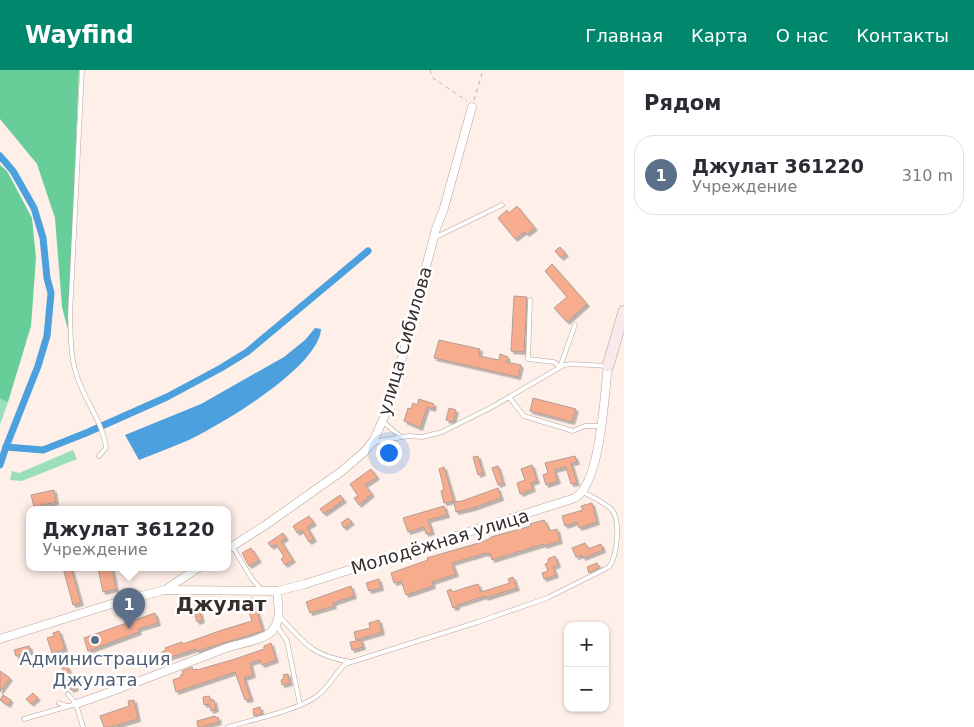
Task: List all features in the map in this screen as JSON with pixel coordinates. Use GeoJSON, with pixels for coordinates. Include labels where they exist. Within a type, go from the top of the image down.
{"type":"FeatureCollection","features":[{"type":"Feature","properties":{"kind":"street","name":"улица Сибилова"},"geometry":{"type":"LineString","coordinates":[[231,546],[267,524],[342,471],[370,443],[390,403],[434,238],[472,107]]}},
{"type":"Feature","properties":{"kind":"street"},"geometry":{"type":"LineString","coordinates":[[583,492],[593,471],[608,366],[624,311]]}},
{"type":"Feature","properties":{"kind":"street","name":"Молодёжная улица"},"geometry":{"type":"LineString","coordinates":[[165,590],[277,591],[305,584],[557,505],[575,498],[583,492]]}},
{"type":"Feature","properties":{"kind":"street"},"geometry":{"type":"LineString","coordinates":[[0,639],[121,601],[165,590],[194,571]]}},
{"type":"Feature","properties":{"kind":"street"},"geometry":{"type":"LineString","coordinates":[[73,705],[264,636],[271,632],[279,616],[277,591]]}},
{"type":"Feature","properties":{"kind":"lane"},"geometry":{"type":"LineString","coordinates":[[82,70],[70,316],[71,354],[78,378],[104,435],[106,448],[99,456]]}},
{"type":"Feature","properties":{"kind":"lane"},"geometry":{"type":"LineString","coordinates":[[434,238],[502,205]]}},
{"type":"Feature","properties":{"kind":"lane"},"geometry":{"type":"LineString","coordinates":[[530,300],[528,359],[554,362],[560,368]]}},
{"type":"Feature","properties":{"kind":"lane"},"geometry":{"type":"LineString","coordinates":[[560,368],[575,324]]}},
{"type":"Feature","properties":{"kind":"lane"},"geometry":{"type":"LineString","coordinates":[[370,443],[442,432],[510,397],[560,368],[572,364],[608,366]]}},
{"type":"Feature","properties":{"kind":"lane"},"geometry":{"type":"LineString","coordinates":[[510,397],[524,416],[573,431],[585,426],[600,426]]}},
{"type":"Feature","properties":{"kind":"lane"},"geometry":{"type":"LineString","coordinates":[[382,421],[401,437]]}},
{"type":"Feature","properties":{"kind":"lane"},"geometry":{"type":"LineString","coordinates":[[228,727],[300,705],[316,697],[327,687],[345,664],[547,598],[609,567],[614,561],[616,550],[615,517],[612,509],[583,492]]}},
{"type":"Feature","properties":{"kind":"lane"},"geometry":{"type":"LineString","coordinates":[[231,548],[262,591]]}},
{"type":"Feature","properties":{"kind":"lane"},"geometry":{"type":"LineString","coordinates":[[279,616],[300,640],[316,653],[350,662]]}},
{"type":"Feature","properties":{"kind":"lane"},"geometry":{"type":"LineString","coordinates":[[276,625],[286,641],[300,705]]}},
{"type":"Feature","properties":{"kind":"lane"},"geometry":{"type":"LineString","coordinates":[[68,694],[83,727]]}},
{"type":"Feature","properties":{"kind":"lane"},"geometry":{"type":"LineString","coordinates":[[59,703],[73,705]]}},
{"type":"Feature","properties":{"kind":"lane"},"geometry":{"type":"LineString","coordinates":[[24,718],[73,705]]}},
{"type":"Feature","properties":{"kind":"path"},"geometry":{"type":"LineString","coordinates":[[430,70],[433,78],[464,99],[472,107],[483,70]]}},
{"type":"Feature","properties":{"kind":"green space"},"geometry":{"type":"Polygon","coordinates":[[[0,70],[79,70],[68,330],[62,307],[55,218],[37,164],[0,119],[0,70]]]}},
{"type":"Feature","properties":{"kind":"green space"},"geometry":{"type":"Polygon","coordinates":[[[0,165],[7,171],[32,218],[36,258],[31,326],[8,402],[0,399],[0,165]]]}},
{"type":"Feature","properties":{"kind":"green space"},"geometry":{"type":"Polygon","coordinates":[[[0,399],[8,402],[0,425],[0,399]]]}},
{"type":"Feature","properties":{"kind":"green space"},"geometry":{"type":"Polygon","coordinates":[[[73,450],[77,459],[22,481],[10,480],[12,471],[19,473],[73,450]]]}},
{"type":"Feature","properties":{"kind":"water"},"geometry":{"type":"Polygon","coordinates":[[[315,328],[321,329],[316,344],[304,360],[287,377],[267,393],[189,440],[139,460],[125,435],[201,404],[284,357],[305,340],[315,328]]]}},
{"type":"Feature","properties":{"kind":"building"},"geometry":{"type":"Polygon","coordinates":[[[517,206],[535,228],[527,234],[524,232],[515,239],[498,218],[507,210],[509,213],[517,206]]]}},
{"type":"Feature","properties":{"kind":"building"},"geometry":{"type":"Polygon","coordinates":[[[560,247],[566,254],[561,258],[555,251],[560,247]]]}},
{"type":"Feature","properties":{"kind":"building"},"geometry":{"type":"Polygon","coordinates":[[[552,264],[587,304],[567,322],[554,308],[567,297],[545,271],[552,264]]]}},
{"type":"Feature","properties":{"kind":"building"},"geometry":{"type":"Polygon","coordinates":[[[514,296],[527,297],[524,352],[511,351],[514,296]]]}},
{"type":"Feature","properties":{"kind":"building"},"geometry":{"type":"Polygon","coordinates":[[[439,340],[480,349],[479,356],[499,360],[500,354],[508,357],[506,362],[521,365],[518,377],[434,358],[439,340]]]}},
{"type":"Feature","properties":{"kind":"building"},"geometry":{"type":"Polygon","coordinates":[[[533,398],[576,409],[572,422],[530,411],[533,398]]]}},
{"type":"Feature","properties":{"kind":"building"},"geometry":{"type":"Polygon","coordinates":[[[419,399],[434,404],[433,409],[427,407],[420,428],[404,421],[408,408],[411,409],[413,403],[417,405],[419,399]]]}},
{"type":"Feature","properties":{"kind":"building"},"geometry":{"type":"Polygon","coordinates":[[[449,408],[456,410],[453,422],[446,420],[449,408]]]}},
{"type":"Feature","properties":{"kind":"building"},"geometry":{"type":"Polygon","coordinates":[[[478,456],[483,473],[478,475],[473,457],[478,456]]]}},
{"type":"Feature","properties":{"kind":"building"},"geometry":{"type":"Polygon","coordinates":[[[575,456],[577,462],[571,463],[577,483],[571,484],[566,467],[554,470],[558,481],[546,485],[543,475],[548,473],[545,463],[575,456]]]}},
{"type":"Feature","properties":{"kind":"building"},"geometry":{"type":"Polygon","coordinates":[[[532,465],[537,481],[531,483],[533,489],[520,494],[517,483],[525,480],[521,469],[532,465]]]}},
{"type":"Feature","properties":{"kind":"building"},"geometry":{"type":"Polygon","coordinates":[[[498,466],[503,483],[498,485],[492,468],[498,466]]]}},
{"type":"Feature","properties":{"kind":"building"},"geometry":{"type":"Polygon","coordinates":[[[444,467],[454,501],[444,503],[441,491],[444,490],[439,469],[444,467]]]}},
{"type":"Feature","properties":{"kind":"building"},"geometry":{"type":"Polygon","coordinates":[[[371,469],[377,477],[365,485],[372,494],[359,505],[354,498],[358,496],[350,484],[371,469]]]}},
{"type":"Feature","properties":{"kind":"building"},"geometry":{"type":"Polygon","coordinates":[[[498,488],[501,498],[456,512],[454,502],[498,488]]]}},
{"type":"Feature","properties":{"kind":"building"},"geometry":{"type":"Polygon","coordinates":[[[54,490],[56,502],[34,506],[31,495],[54,490]]]}},
{"type":"Feature","properties":{"kind":"building"},"geometry":{"type":"Polygon","coordinates":[[[340,495],[344,500],[324,514],[320,509],[340,495]]]}},
{"type":"Feature","properties":{"kind":"building"},"geometry":{"type":"Polygon","coordinates":[[[592,503],[597,522],[579,528],[577,522],[565,526],[562,516],[583,510],[581,506],[592,503]]]}},
{"type":"Feature","properties":{"kind":"building"},"geometry":{"type":"Polygon","coordinates":[[[444,506],[447,515],[428,520],[432,532],[426,534],[424,527],[408,532],[403,518],[444,506]]]}},
{"type":"Feature","properties":{"kind":"building"},"geometry":{"type":"Polygon","coordinates":[[[309,516],[314,523],[307,527],[314,539],[309,542],[302,530],[297,533],[293,526],[309,516]]]}},
{"type":"Feature","properties":{"kind":"building"},"geometry":{"type":"Polygon","coordinates":[[[348,518],[352,522],[344,528],[341,523],[348,518]]]}},
{"type":"Feature","properties":{"kind":"building"},"geometry":{"type":"Polygon","coordinates":[[[544,520],[550,531],[557,529],[560,541],[492,560],[490,553],[486,553],[452,563],[456,574],[432,582],[433,586],[406,595],[401,581],[394,583],[391,573],[428,560],[427,558],[482,542],[491,537],[531,526],[530,524],[544,520]]]}},
{"type":"Feature","properties":{"kind":"building"},"geometry":{"type":"Polygon","coordinates":[[[283,533],[286,538],[281,541],[293,560],[285,565],[281,559],[284,557],[276,544],[271,547],[268,543],[283,533]]]}},
{"type":"Feature","properties":{"kind":"building"},"geometry":{"type":"Polygon","coordinates":[[[585,543],[588,549],[601,544],[603,550],[583,558],[582,555],[576,557],[572,548],[585,543]]]}},
{"type":"Feature","properties":{"kind":"building"},"geometry":{"type":"Polygon","coordinates":[[[251,548],[259,560],[249,566],[242,553],[251,548]]]}},
{"type":"Feature","properties":{"kind":"building"},"geometry":{"type":"Polygon","coordinates":[[[555,556],[558,565],[553,567],[556,575],[544,579],[542,573],[548,571],[545,564],[548,563],[548,559],[555,556]]]}},
{"type":"Feature","properties":{"kind":"building"},"geometry":{"type":"Polygon","coordinates":[[[597,563],[599,568],[589,573],[587,567],[597,563]]]}},
{"type":"Feature","properties":{"kind":"building"},"geometry":{"type":"Polygon","coordinates":[[[64,571],[72,571],[81,603],[73,605],[64,571]]]}},
{"type":"Feature","properties":{"kind":"building"},"geometry":{"type":"Polygon","coordinates":[[[99,571],[113,571],[116,589],[103,592],[99,571]]]}},
{"type":"Feature","properties":{"kind":"building"},"geometry":{"type":"Polygon","coordinates":[[[513,577],[517,588],[485,598],[485,596],[453,608],[447,591],[451,589],[452,592],[478,584],[481,592],[510,583],[508,579],[513,577]]]}},
{"type":"Feature","properties":{"kind":"building"},"geometry":{"type":"Polygon","coordinates":[[[379,579],[381,588],[369,591],[366,583],[379,579]]]}},
{"type":"Feature","properties":{"kind":"building"},"geometry":{"type":"Polygon","coordinates":[[[351,586],[354,596],[333,603],[334,606],[310,613],[306,602],[351,586]]]}},
{"type":"Feature","properties":{"kind":"building"},"geometry":{"type":"Polygon","coordinates":[[[253,598],[263,631],[165,659],[162,652],[166,650],[165,648],[182,642],[183,644],[252,621],[245,600],[253,598]]]}},
{"type":"Feature","properties":{"kind":"building"},"geometry":{"type":"Polygon","coordinates":[[[198,605],[202,620],[197,622],[194,612],[189,614],[188,608],[198,605]]]}},
{"type":"Feature","properties":{"kind":"building"},"geometry":{"type":"Polygon","coordinates":[[[155,613],[158,623],[138,629],[139,632],[88,651],[84,638],[155,613]]]}},
{"type":"Feature","properties":{"kind":"building"},"geometry":{"type":"Polygon","coordinates":[[[379,620],[382,632],[356,640],[354,632],[370,628],[369,623],[379,620]]]}},
{"type":"Feature","properties":{"kind":"building"},"geometry":{"type":"Polygon","coordinates":[[[59,631],[65,649],[52,653],[47,638],[54,636],[53,633],[59,631]]]}},
{"type":"Feature","properties":{"kind":"building"},"geometry":{"type":"Polygon","coordinates":[[[361,640],[363,647],[352,650],[350,642],[361,640]]]}},
{"type":"Feature","properties":{"kind":"building"},"geometry":{"type":"Polygon","coordinates":[[[271,643],[276,660],[262,665],[260,660],[250,663],[253,675],[244,678],[251,699],[245,700],[235,672],[176,692],[173,680],[183,675],[182,671],[192,667],[193,670],[197,670],[235,659],[264,649],[264,646],[271,643]]]}},
{"type":"Feature","properties":{"kind":"building"},"geometry":{"type":"Polygon","coordinates":[[[29,646],[31,652],[16,656],[14,650],[29,646]]]}},
{"type":"Feature","properties":{"kind":"building"},"geometry":{"type":"Polygon","coordinates":[[[67,666],[76,688],[71,690],[62,668],[67,666]]]}},
{"type":"Feature","properties":{"kind":"building"},"geometry":{"type":"Polygon","coordinates":[[[0,671],[10,678],[0,692],[0,671]]]}},
{"type":"Feature","properties":{"kind":"building"},"geometry":{"type":"Polygon","coordinates":[[[288,674],[290,683],[282,685],[283,675],[288,674]]]}},
{"type":"Feature","properties":{"kind":"building"},"geometry":{"type":"Polygon","coordinates":[[[33,693],[38,698],[31,704],[26,699],[33,693]]]}},
{"type":"Feature","properties":{"kind":"building"},"geometry":{"type":"Polygon","coordinates":[[[3,695],[11,700],[8,705],[0,700],[3,695]]]}},
{"type":"Feature","properties":{"kind":"building"},"geometry":{"type":"Polygon","coordinates":[[[209,696],[211,701],[214,700],[216,709],[211,711],[209,704],[204,705],[203,697],[209,696]]]}},
{"type":"Feature","properties":{"kind":"building"},"geometry":{"type":"Polygon","coordinates":[[[134,700],[138,719],[111,727],[104,727],[100,716],[129,706],[128,701],[134,700]]]}},
{"type":"Feature","properties":{"kind":"building"},"geometry":{"type":"Polygon","coordinates":[[[260,707],[262,714],[254,716],[253,709],[260,707]]]}},
{"type":"Feature","properties":{"kind":"building"},"geometry":{"type":"Polygon","coordinates":[[[215,716],[216,718],[218,717],[219,722],[206,727],[198,727],[197,721],[215,716]]]}},
{"type":"Feature","properties":{"kind":"waterway"},"geometry":{"type":"LineString","coordinates":[[0,156],[13,171],[34,208],[43,238],[47,278],[51,293],[47,336],[38,366],[6,447]]}},
{"type":"Feature","properties":{"kind":"waterway"},"geometry":{"type":"LineString","coordinates":[[0,465],[6,447],[43,450],[167,397],[221,368],[247,352],[368,251]]}},
{"type":"Feature","properties":{"kind":"place","name":"Джулат 361220"},"geometry":{"type":"Point","coordinates":[129,629]}},
{"type":"Feature","properties":{"kind":"place","name":"Администрация Джулата"},"geometry":{"type":"Point","coordinates":[95,640]}},
{"type":"Feature","properties":{"kind":"district","name":"Джулат"},"geometry":{"type":"Point","coordinates":[221,604]}}]}
